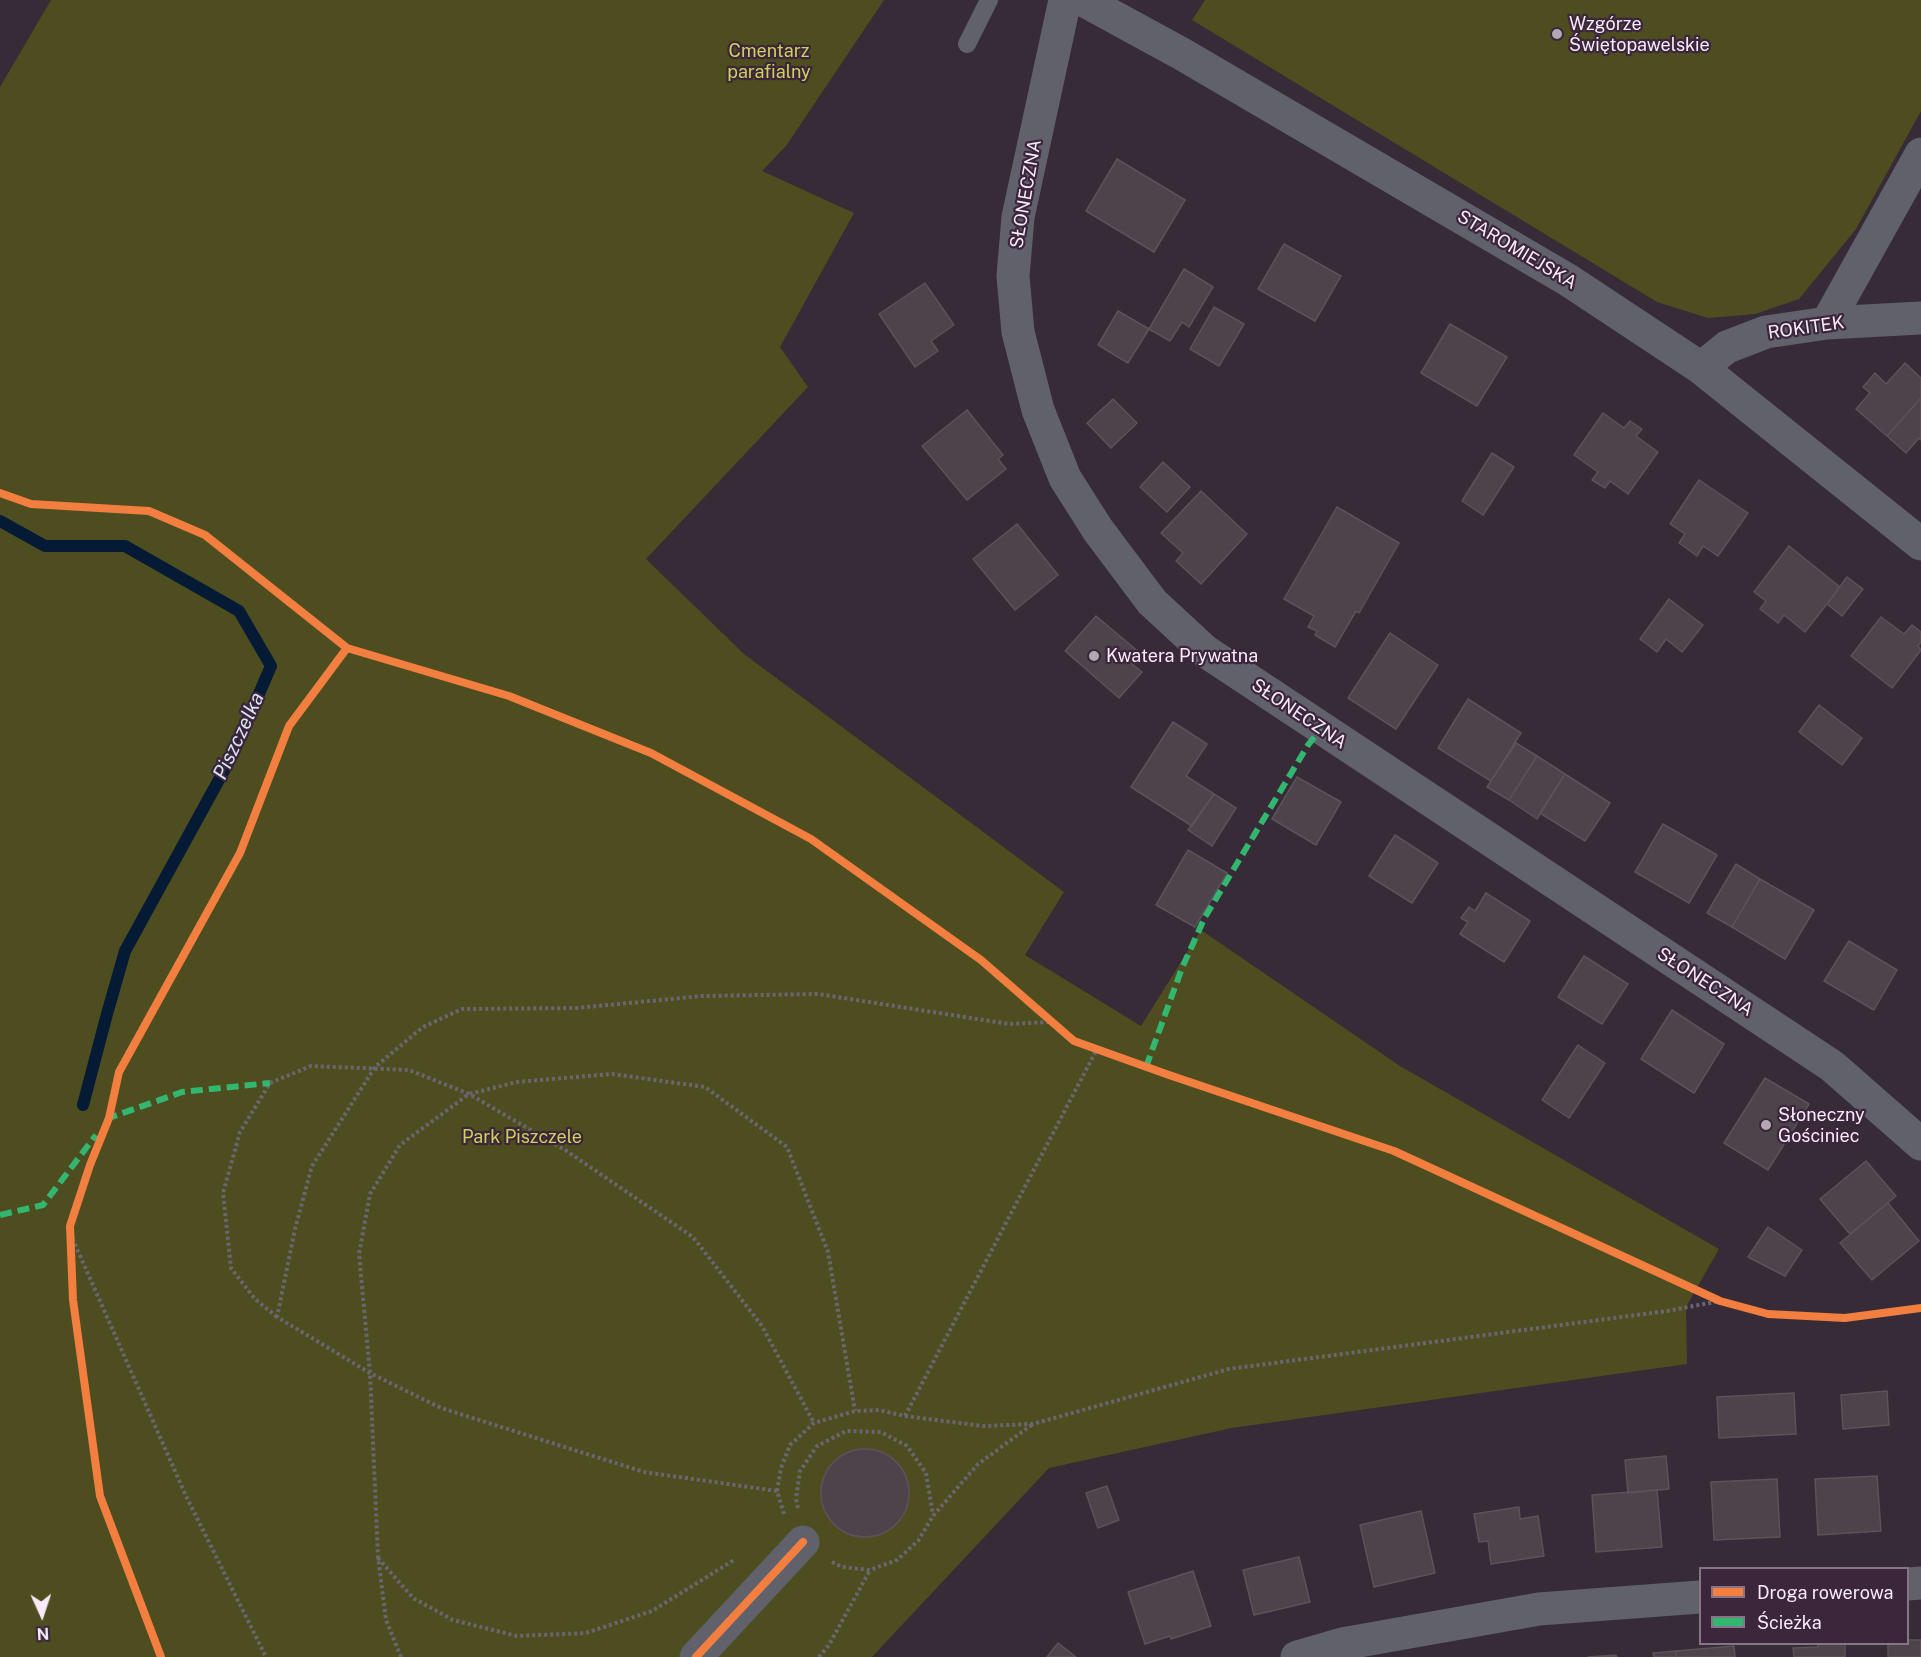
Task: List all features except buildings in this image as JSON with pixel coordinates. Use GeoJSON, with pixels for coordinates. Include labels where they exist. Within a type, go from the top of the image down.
{"type":"FeatureCollection","features":[{"type":"Feature","properties":{"kind":"street","name":"SŁONECZNA"},"geometry":{"type":"LineString","coordinates":[[1065,0],[1018,217],[1013,276],[1018,332],[1038,410],[1065,478],[1098,530],[1152,603],[1204,651],[1832,1066],[1921,1144]]}},
{"type":"Feature","properties":{"kind":"street","name":"STAROMIEJSKA"},"geometry":{"type":"LineString","coordinates":[[1083,0],[1182,54],[1568,280],[1701,368],[1921,544]]}},
{"type":"Feature","properties":{"kind":"street"},"geometry":{"type":"LineString","coordinates":[[1827,323],[1921,153]]}},
{"type":"Feature","properties":{"kind":"street","name":"ROKITEK"},"geometry":{"type":"LineString","coordinates":[[1701,368],[1727,347],[1766,332],[1827,323],[1921,318]]}},
{"type":"Feature","properties":{"kind":"street"},"geometry":{"type":"LineString","coordinates":[[696,1657],[803,1542]]}},
{"type":"Feature","properties":{"kind":"street"},"geometry":{"type":"LineString","coordinates":[[1297,1657],[1342,1644],[1539,1609],[1699,1597]]}},
{"type":"Feature","properties":{"kind":"lane"},"geometry":{"type":"LineString","coordinates":[[967,44],[989,0]]}},
{"type":"Feature","properties":{"kind":"path"},"geometry":{"type":"LineString","coordinates":[[277,1317],[295,1229],[312,1166],[375,1067],[423,1027],[462,1010],[577,1008],[702,996],[818,994],[1009,1024],[1050,1022]]}},
{"type":"Feature","properties":{"kind":"path"},"geometry":{"type":"LineString","coordinates":[[905,1416],[1096,1049]]}},
{"type":"Feature","properties":{"kind":"path"},"geometry":{"type":"LineString","coordinates":[[777,1491],[644,1472],[441,1408],[370,1373],[277,1317],[255,1299],[231,1268],[223,1192],[240,1132],[270,1083],[311,1066],[409,1070],[469,1094],[565,1150],[693,1237],[762,1326],[814,1423]]}},
{"type":"Feature","properties":{"kind":"path"},"geometry":{"type":"LineString","coordinates":[[401,1657],[386,1620],[378,1557],[370,1373],[359,1254],[370,1194],[400,1145],[469,1094],[517,1082],[612,1074],[705,1087],[787,1147],[828,1252],[855,1411]]}},
{"type":"Feature","properties":{"kind":"path"},"geometry":{"type":"LineString","coordinates":[[70,1233],[186,1496],[266,1657]]}},
{"type":"Feature","properties":{"kind":"path"},"geometry":{"type":"LineString","coordinates":[[1033,1424],[978,1464],[933,1516],[918,1541],[897,1560],[870,1570],[842,1567],[820,1556],[787,1524],[777,1491],[781,1468],[790,1445],[814,1423],[855,1411],[879,1410],[905,1416],[983,1426],[1033,1424],[1229,1369],[1667,1311],[1720,1301]]}},
{"type":"Feature","properties":{"kind":"path"},"geometry":{"type":"LineString","coordinates":[[803,1542],[796,1499],[800,1471],[817,1446],[846,1431],[881,1432],[907,1446],[926,1473],[933,1516]]}},
{"type":"Feature","properties":{"kind":"path"},"geometry":{"type":"LineString","coordinates":[[378,1557],[412,1598],[453,1620],[517,1636],[586,1633],[652,1611],[741,1555]]}},
{"type":"Feature","properties":{"kind":"path"},"geometry":{"type":"LineString","coordinates":[[819,1657],[829,1645],[870,1570]]}},
{"type":"Feature","properties":{"kind":"green space","name":"Park Piszczele"},"geometry":{"type":"Polygon","coordinates":[[[51,0],[884,0],[786,146],[762,171],[854,213],[780,347],[808,387],[646,559],[744,654],[1064,892],[1025,955],[1141,1026],[1201,930],[1400,1066],[1719,1249],[1686,1307],[1687,1364],[1232,1428],[1049,1468],[872,1657],[0,1657],[0,87],[51,0]]]}},
{"type":"Feature","properties":{"kind":"green space"},"geometry":{"type":"Polygon","coordinates":[[[1205,0],[1921,0],[1921,111],[1856,229],[1799,299],[1755,314],[1708,318],[1657,302],[1192,20],[1205,0]]]}},
{"type":"Feature","properties":{"kind":"waterway","name":"Piszczelka"},"geometry":{"type":"LineString","coordinates":[[0,521],[45,546],[125,546],[239,611],[271,666],[232,756],[125,951],[83,1105]]}},
{"type":"Feature","properties":{"kind":"marked path"},"geometry":{"type":"LineString","coordinates":[[1146,1067],[1182,968],[1205,917],[1308,745],[1321,729]]}},
{"type":"Feature","properties":{"kind":"marked path"},"geometry":{"type":"LineString","coordinates":[[107,1121],[109,1118],[182,1092],[270,1083]]}},
{"type":"Feature","properties":{"kind":"marked path"},"geometry":{"type":"LineString","coordinates":[[0,1215],[43,1205],[96,1135]]}},
{"type":"Feature","properties":{"kind":"cycle path"},"geometry":{"type":"LineString","coordinates":[[0,493],[31,504],[149,511],[205,535],[347,648],[509,696],[651,753],[811,839],[981,960],[1074,1041],[1394,1151],[1720,1301],[1768,1314],[1845,1318],[1921,1308]]}},
{"type":"Feature","properties":{"kind":"cycle path"},"geometry":{"type":"LineString","coordinates":[[161,1657],[100,1496],[73,1300],[70,1226],[90,1165],[109,1118],[119,1072],[240,853],[289,726],[347,648]]}},
{"type":"Feature","properties":{"kind":"cycle path"},"geometry":{"type":"LineString","coordinates":[[696,1657],[803,1542]]}},
{"type":"Feature","properties":{"kind":"place","name":"Wzgórze Świętopawelskie"},"geometry":{"type":"Point","coordinates":[1557,34]}},
{"type":"Feature","properties":{"kind":"place","name":"Kwatera Prywatna"},"geometry":{"type":"Point","coordinates":[1094,656]}},
{"type":"Feature","properties":{"kind":"place","name":"Słoneczny Gościniec"},"geometry":{"type":"Point","coordinates":[1766,1125]}},
{"type":"Feature","properties":{"kind":"park label","name":"Cmentarz parafialny"},"geometry":{"type":"Point","coordinates":[769,61]}}]}
